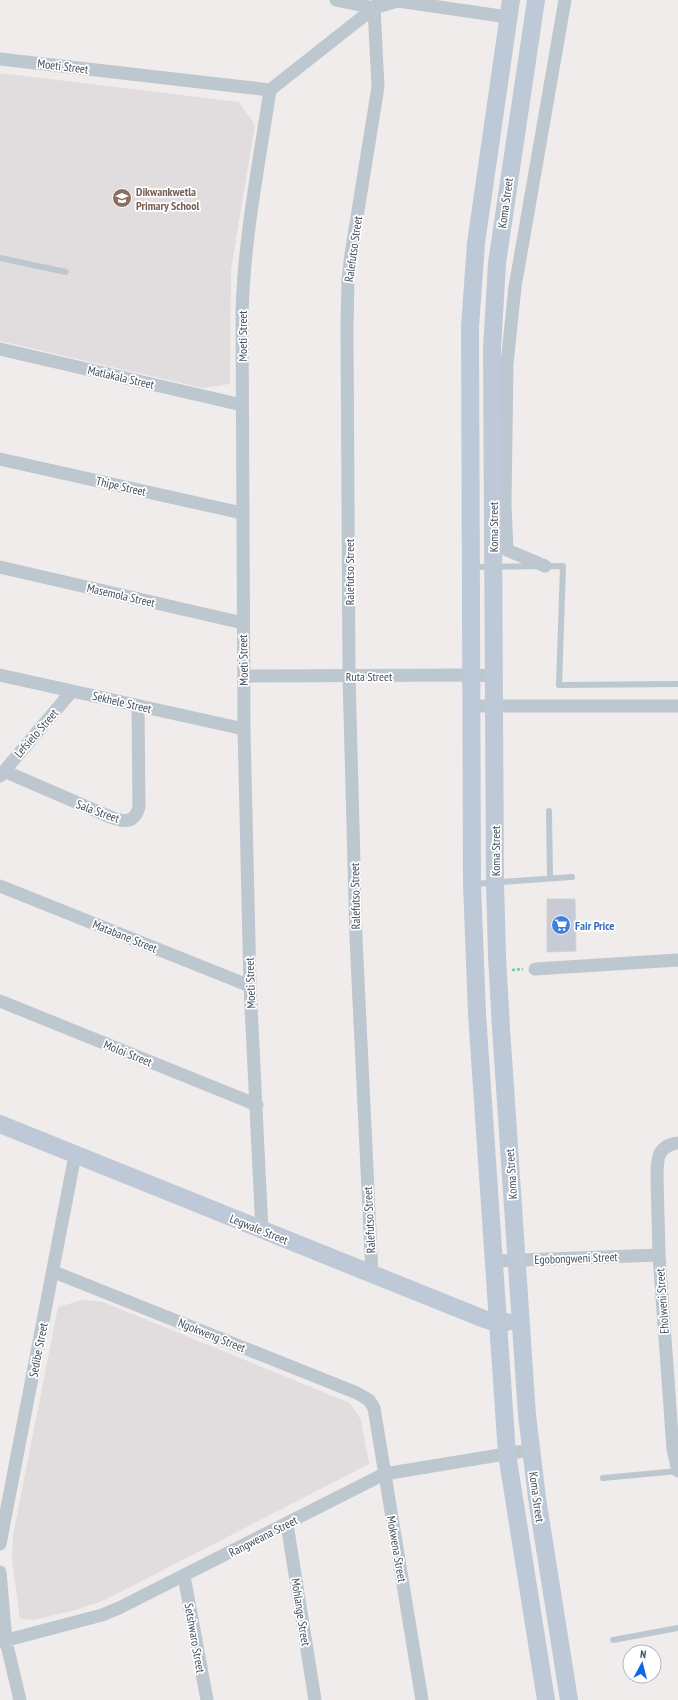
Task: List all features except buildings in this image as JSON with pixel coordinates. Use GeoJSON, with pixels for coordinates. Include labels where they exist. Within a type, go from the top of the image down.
{"type":"FeatureCollection","features":[{"type":"Feature","properties":{"kind":"main road","name":"Koma Street"},"geometry":{"type":"LineString","coordinates":[[536,0],[497,263],[492,349],[492,566],[495,882],[498,970],[520,1321],[530,1450],[569,1700]]}},
{"type":"Feature","properties":{"kind":"main road","name":"Koma Street"},"geometry":{"type":"LineString","coordinates":[[509,9],[476,243],[471,301],[469,388],[472,884],[476,1014],[506,1454],[546,1700]]}},
{"type":"Feature","properties":{"kind":"main road","name":"Legwale Street"},"geometry":{"type":"LineString","coordinates":[[0,1124],[262,1231],[484,1319],[497,1322],[520,1321]]}},
{"type":"Feature","properties":{"kind":"street"},"geometry":{"type":"LineString","coordinates":[[336,0],[378,4],[398,1],[509,9]]}},
{"type":"Feature","properties":{"kind":"street"},"geometry":{"type":"LineString","coordinates":[[545,566],[508,550],[505,504],[507,364],[515,287],[565,0]]}},
{"type":"Feature","properties":{"kind":"street"},"geometry":{"type":"LineString","coordinates":[[270,90],[378,4]]}},
{"type":"Feature","properties":{"kind":"street","name":"Ralefutso Street"},"geometry":{"type":"LineString","coordinates":[[372,1274],[356,938],[349,676],[348,293],[351,254],[378,87],[378,4]]}},
{"type":"Feature","properties":{"kind":"street","name":"Moeti Street"},"geometry":{"type":"LineString","coordinates":[[0,59],[270,90],[246,247],[243,276],[242,313],[244,729],[250,986],[262,1231]]}},
{"type":"Feature","properties":{"kind":"street","name":"Matlakala Street"},"geometry":{"type":"LineString","coordinates":[[0,349],[242,405]]}},
{"type":"Feature","properties":{"kind":"street","name":"Thipe Street"},"geometry":{"type":"LineString","coordinates":[[0,459],[242,513]]}},
{"type":"Feature","properties":{"kind":"street","name":"Masemola Street"},"geometry":{"type":"LineString","coordinates":[[0,567],[243,623]]}},
{"type":"Feature","properties":{"kind":"street","name":"Sekhele Street"},"geometry":{"type":"LineString","coordinates":[[0,675],[244,729]]}},
{"type":"Feature","properties":{"kind":"street","name":"Ruta Street"},"geometry":{"type":"LineString","coordinates":[[244,676],[494,676]]}},
{"type":"Feature","properties":{"kind":"street","name":"Lefsielo Street"},"geometry":{"type":"LineString","coordinates":[[2,773],[72,691]]}},
{"type":"Feature","properties":{"kind":"street","name":"Sala Street"},"geometry":{"type":"LineString","coordinates":[[2,773],[108,816],[122,821],[130,820],[136,815],[139,807],[138,706]]}},
{"type":"Feature","properties":{"kind":"street"},"geometry":{"type":"LineString","coordinates":[[471,706],[678,706]]}},
{"type":"Feature","properties":{"kind":"street","name":"Matabane Street"},"geometry":{"type":"LineString","coordinates":[[0,886],[250,986]]}},
{"type":"Feature","properties":{"kind":"street"},"geometry":{"type":"LineString","coordinates":[[535,969],[678,960]]}},
{"type":"Feature","properties":{"kind":"street","name":"Moloi Street"},"geometry":{"type":"LineString","coordinates":[[0,1001],[257,1105]]}},
{"type":"Feature","properties":{"kind":"street","name":"Eholweni Street"},"geometry":{"type":"LineString","coordinates":[[678,1142],[668,1145],[660,1153],[657,1164],[659,1254],[673,1449],[678,1471]]}},
{"type":"Feature","properties":{"kind":"street","name":"Sedibe Street"},"geometry":{"type":"LineString","coordinates":[[0,1544],[54,1272],[75,1155]]}},
{"type":"Feature","properties":{"kind":"street","name":"Egobongweni Street"},"geometry":{"type":"LineString","coordinates":[[493,1260],[659,1254]]}},
{"type":"Feature","properties":{"kind":"street","name":"Ngokweng Street"},"geometry":{"type":"LineString","coordinates":[[54,1272],[356,1392],[369,1400]]}},
{"type":"Feature","properties":{"kind":"street","name":"Mokwena Street"},"geometry":{"type":"LineString","coordinates":[[369,1400],[374,1408],[422,1700]]}},
{"type":"Feature","properties":{"kind":"street","name":"Rangweana Street"},"geometry":{"type":"LineString","coordinates":[[3,1642],[102,1615],[119,1608],[384,1474],[530,1450]]}},
{"type":"Feature","properties":{"kind":"street","name":"Mohlange Street"},"geometry":{"type":"LineString","coordinates":[[287,1524],[315,1700]]}},
{"type":"Feature","properties":{"kind":"street"},"geometry":{"type":"LineString","coordinates":[[0,1572],[3,1642],[20,1700]]}},
{"type":"Feature","properties":{"kind":"street","name":"Setshwaro Street"},"geometry":{"type":"LineString","coordinates":[[184,1576],[206,1700]]}},
{"type":"Feature","properties":{"kind":"lane"},"geometry":{"type":"LineString","coordinates":[[0,258],[66,272]]}},
{"type":"Feature","properties":{"kind":"lane"},"geometry":{"type":"LineString","coordinates":[[470,567],[563,566],[559,685],[678,684]]}},
{"type":"Feature","properties":{"kind":"lane"},"geometry":{"type":"LineString","coordinates":[[549,811],[550,878]]}},
{"type":"Feature","properties":{"kind":"lane"},"geometry":{"type":"LineString","coordinates":[[472,884],[572,877]]}},
{"type":"Feature","properties":{"kind":"lane"},"geometry":{"type":"LineString","coordinates":[[603,1478],[678,1471]]}},
{"type":"Feature","properties":{"kind":"lane"},"geometry":{"type":"LineString","coordinates":[[613,1640],[678,1628]]}},
{"type":"Feature","properties":{"kind":"path"},"geometry":{"type":"LineString","coordinates":[[498,970],[535,969]]}},
{"type":"Feature","properties":{"kind":"shaded area","name":"Dikwankwetla Primary School"},"geometry":{"type":"Polygon","coordinates":[[[0,73],[239,102],[255,125],[231,270],[230,384],[203,388],[0,341],[0,73]]]}},
{"type":"Feature","properties":{"kind":"shaded area"},"geometry":{"type":"Polygon","coordinates":[[[82,1300],[103,1302],[350,1403],[361,1420],[369,1464],[105,1600],[76,1610],[33,1620],[20,1619],[12,1560],[13,1535],[58,1307],[82,1300]]]}},
{"type":"Feature","properties":{"kind":"place","name":"Dikwankwetla Primary School"},"geometry":{"type":"Point","coordinates":[122,198]}},
{"type":"Feature","properties":{"kind":"place","name":"Fair Price"},"geometry":{"type":"Point","coordinates":[561,925]}}]}
